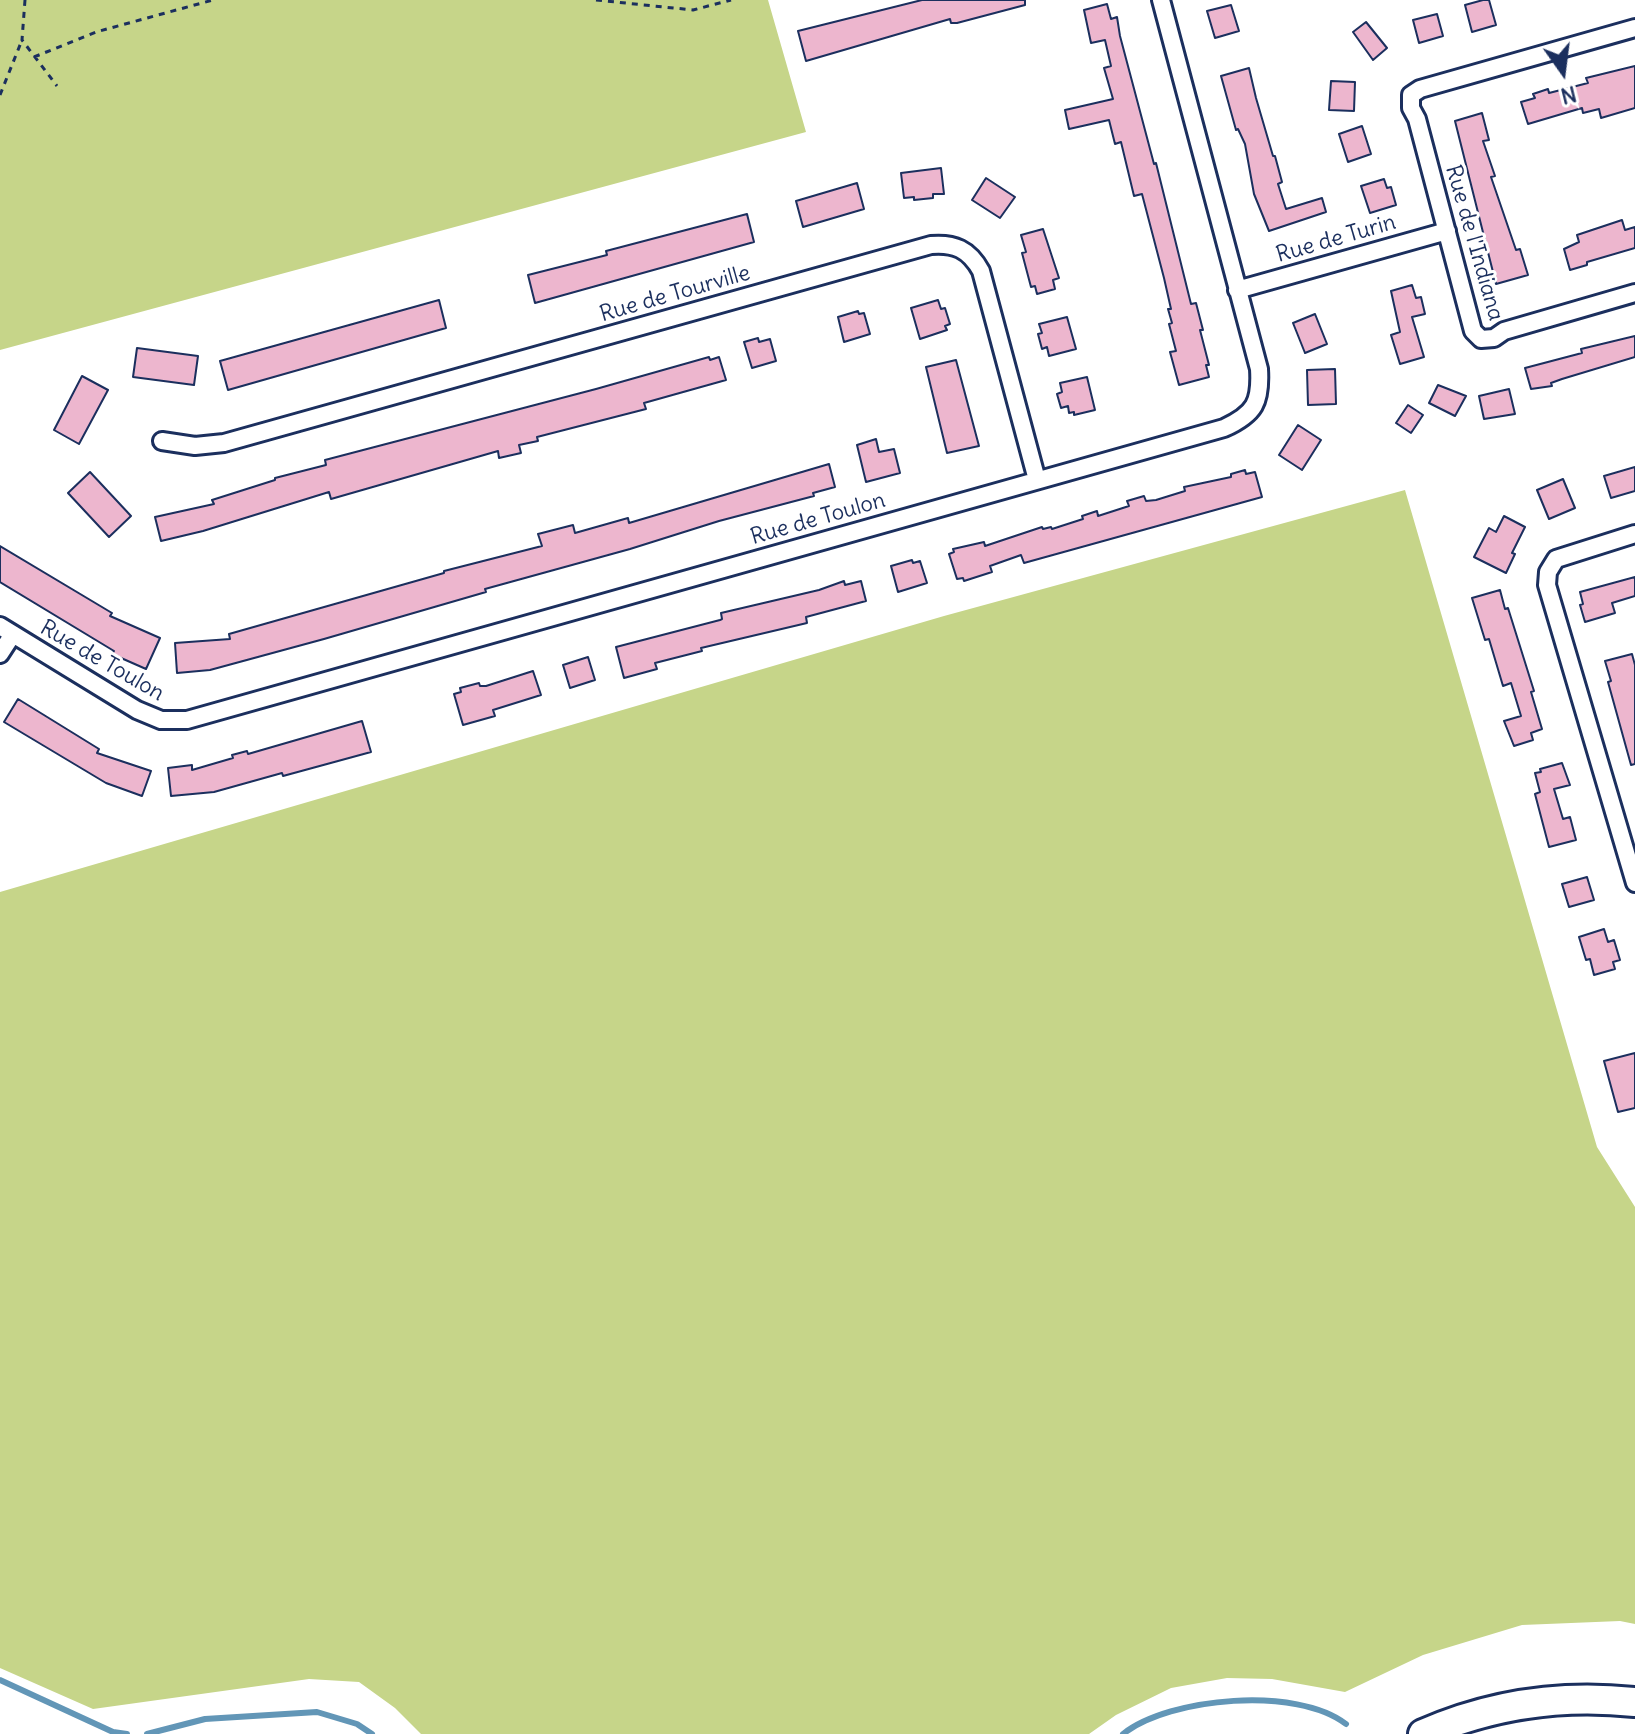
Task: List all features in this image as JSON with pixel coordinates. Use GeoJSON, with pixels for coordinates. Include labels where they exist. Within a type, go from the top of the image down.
{"type":"FeatureCollection","features":[{"type":"Feature","properties":{"kind":"highway"},"geometry":{"type":"LineString","coordinates":[[1423,1734],[1474,1715],[1528,1703],[1574,1699],[1635,1702]]}},
{"type":"Feature","properties":{"kind":"street","name":"Rue de Toulon"},"geometry":{"type":"LineString","coordinates":[[6,630],[137,710],[161,720],[187,720],[1224,428],[1244,419],[1254,407],[1260,389],[1259,369],[1161,0]]}},
{"type":"Feature","properties":{"kind":"street","name":"Rue de l'Indiana"},"geometry":{"type":"LineString","coordinates":[[1635,28],[1433,85],[1411,95],[1411,108],[1417,119],[1473,331],[1481,339],[1494,338],[1504,331],[1635,293]]}},
{"type":"Feature","properties":{"kind":"street","name":"Rue de Turin"},"geometry":{"type":"LineString","coordinates":[[1237,290],[1447,231]]}},
{"type":"Feature","properties":{"kind":"street","name":"Rue de Tourville"},"geometry":{"type":"LineString","coordinates":[[162,441],[195,446],[224,443],[931,245],[948,244],[963,249],[975,259],[981,271],[1037,480]]}},
{"type":"Feature","properties":{"kind":"street"},"geometry":{"type":"LineString","coordinates":[[1635,534],[1556,559],[1548,572],[1547,585],[1635,883]]}},
{"type":"Feature","properties":{"kind":"street"},"geometry":{"type":"LineString","coordinates":[[0,654],[6,630]]}},
{"type":"Feature","properties":{"kind":"path"},"geometry":{"type":"LineString","coordinates":[[0,95],[22,40],[25,0]]}},
{"type":"Feature","properties":{"kind":"path"},"geometry":{"type":"LineString","coordinates":[[34,57],[96,32],[213,0]]}},
{"type":"Feature","properties":{"kind":"path"},"geometry":{"type":"LineString","coordinates":[[596,0],[693,10],[731,0]]}},
{"type":"Feature","properties":{"kind":"path"},"geometry":{"type":"LineString","coordinates":[[22,40],[57,86]]}},
{"type":"Feature","properties":{"kind":"green space"},"geometry":{"type":"Polygon","coordinates":[[[0,0],[768,0],[806,132],[0,350],[0,0]]]}},
{"type":"Feature","properties":{"kind":"green space"},"geometry":{"type":"Polygon","coordinates":[[[1405,490],[1597,1147],[1635,1207],[1635,1624],[1620,1621],[1522,1625],[1423,1655],[1345,1692],[1272,1679],[1227,1678],[1171,1688],[1116,1715],[1089,1734],[421,1734],[395,1708],[359,1682],[309,1679],[93,1709],[0,1668],[0,892],[944,616],[1405,490]]]}},
{"type":"Feature","properties":{"kind":"building"},"geometry":{"type":"Polygon","coordinates":[[[922,0],[1025,0],[1025,5],[957,23],[951,23],[950,19],[806,61],[798,31],[922,0]]]}},
{"type":"Feature","properties":{"kind":"building"},"geometry":{"type":"Polygon","coordinates":[[[1489,0],[1496,25],[1472,32],[1465,5],[1489,0]]]}},
{"type":"Feature","properties":{"kind":"building"},"geometry":{"type":"Polygon","coordinates":[[[1107,4],[1111,19],[1117,17],[1191,304],[1196,303],[1203,330],[1200,330],[1209,377],[1179,385],[1170,352],[1176,351],[1169,324],[1172,323],[1168,309],[1171,309],[1164,278],[1142,194],[1134,196],[1121,142],[1115,144],[1109,120],[1069,129],[1065,110],[1113,99],[1104,68],[1111,66],[1105,40],[1091,43],[1084,10],[1107,4]]]}},
{"type":"Feature","properties":{"kind":"building"},"geometry":{"type":"Polygon","coordinates":[[[1231,5],[1239,31],[1215,38],[1207,11],[1231,5]]]}},
{"type":"Feature","properties":{"kind":"building"},"geometry":{"type":"Polygon","coordinates":[[[1437,14],[1443,36],[1419,43],[1413,20],[1437,14]]]}},
{"type":"Feature","properties":{"kind":"building"},"geometry":{"type":"Polygon","coordinates":[[[1366,22],[1387,48],[1373,60],[1353,32],[1366,22]]]}},
{"type":"Feature","properties":{"kind":"building"},"geometry":{"type":"Polygon","coordinates":[[[1635,66],[1635,108],[1601,118],[1599,109],[1583,113],[1582,108],[1528,124],[1521,102],[1535,98],[1533,94],[1588,83],[1586,78],[1635,66]]]}},
{"type":"Feature","properties":{"kind":"building"},"geometry":{"type":"Polygon","coordinates":[[[1249,68],[1282,182],[1278,184],[1286,209],[1322,198],[1326,212],[1269,231],[1254,194],[1245,144],[1236,130],[1221,76],[1249,68]]]}},
{"type":"Feature","properties":{"kind":"building"},"geometry":{"type":"Polygon","coordinates":[[[1331,81],[1355,82],[1354,111],[1329,110],[1331,81]]]}},
{"type":"Feature","properties":{"kind":"building"},"geometry":{"type":"Polygon","coordinates":[[[1482,113],[1489,140],[1483,141],[1495,176],[1491,177],[1528,275],[1496,284],[1455,121],[1482,113]]]}},
{"type":"Feature","properties":{"kind":"building"},"geometry":{"type":"Polygon","coordinates":[[[1362,126],[1371,154],[1348,162],[1339,134],[1362,126]]]}},
{"type":"Feature","properties":{"kind":"building"},"geometry":{"type":"Polygon","coordinates":[[[941,168],[944,194],[914,200],[914,197],[904,198],[901,173],[941,168]]]}},
{"type":"Feature","properties":{"kind":"building"},"geometry":{"type":"Polygon","coordinates":[[[986,178],[1015,197],[1000,218],[972,200],[986,178]]]}},
{"type":"Feature","properties":{"kind":"building"},"geometry":{"type":"Polygon","coordinates":[[[1384,179],[1387,188],[1391,187],[1396,205],[1370,213],[1361,186],[1384,179]]]}},
{"type":"Feature","properties":{"kind":"building"},"geometry":{"type":"Polygon","coordinates":[[[857,183],[864,209],[803,227],[796,201],[857,183]]]}},
{"type":"Feature","properties":{"kind":"building"},"geometry":{"type":"Polygon","coordinates":[[[747,214],[754,242],[535,303],[528,275],[747,214]]]}},
{"type":"Feature","properties":{"kind":"building"},"geometry":{"type":"Polygon","coordinates":[[[1622,220],[1625,230],[1635,227],[1635,248],[1570,270],[1564,249],[1579,242],[1577,235],[1622,220]]]}},
{"type":"Feature","properties":{"kind":"building"},"geometry":{"type":"Polygon","coordinates":[[[1043,229],[1059,278],[1053,280],[1055,289],[1037,294],[1035,286],[1031,287],[1022,253],[1026,252],[1021,235],[1043,229]]]}},
{"type":"Feature","properties":{"kind":"building"},"geometry":{"type":"Polygon","coordinates":[[[1412,285],[1416,298],[1421,297],[1425,314],[1412,317],[1424,357],[1400,364],[1391,335],[1400,332],[1391,291],[1412,285]]]}},
{"type":"Feature","properties":{"kind":"building"},"geometry":{"type":"Polygon","coordinates":[[[439,300],[446,328],[228,390],[220,361],[439,300]]]}},
{"type":"Feature","properties":{"kind":"building"},"geometry":{"type":"Polygon","coordinates":[[[938,300],[941,309],[945,308],[950,324],[945,326],[947,330],[920,339],[911,308],[938,300]]]}},
{"type":"Feature","properties":{"kind":"building"},"geometry":{"type":"Polygon","coordinates":[[[858,311],[859,314],[864,313],[870,334],[844,342],[838,317],[858,311]]]}},
{"type":"Feature","properties":{"kind":"building"},"geometry":{"type":"Polygon","coordinates":[[[1315,314],[1327,344],[1305,353],[1293,323],[1315,314]]]}},
{"type":"Feature","properties":{"kind":"building"},"geometry":{"type":"Polygon","coordinates":[[[1067,317],[1076,349],[1049,356],[1047,347],[1042,349],[1039,324],[1067,317]]]}},
{"type":"Feature","properties":{"kind":"building"},"geometry":{"type":"Polygon","coordinates":[[[1635,336],[1635,357],[1562,379],[1551,383],[1552,386],[1531,389],[1525,368],[1582,353],[1581,349],[1635,336]]]}},
{"type":"Feature","properties":{"kind":"building"},"geometry":{"type":"Polygon","coordinates":[[[758,338],[759,342],[770,339],[776,361],[752,368],[744,342],[758,338]]]}},
{"type":"Feature","properties":{"kind":"building"},"geometry":{"type":"Polygon","coordinates":[[[137,348],[198,356],[194,385],[133,377],[137,348]]]}},
{"type":"Feature","properties":{"kind":"building"},"geometry":{"type":"Polygon","coordinates":[[[709,357],[710,360],[719,357],[726,380],[644,403],[646,409],[537,437],[538,441],[519,445],[521,453],[499,458],[498,451],[331,499],[329,492],[161,541],[155,517],[214,504],[212,500],[275,478],[326,465],[325,460],[709,357]]]}},
{"type":"Feature","properties":{"kind":"building"},"geometry":{"type":"Polygon","coordinates":[[[956,360],[979,446],[947,453],[926,367],[956,360]]]}},
{"type":"Feature","properties":{"kind":"building"},"geometry":{"type":"Polygon","coordinates":[[[1335,369],[1336,404],[1308,405],[1307,370],[1335,369]]]}},
{"type":"Feature","properties":{"kind":"building"},"geometry":{"type":"Polygon","coordinates":[[[82,376],[108,390],[79,444],[54,430],[82,376]]]}},
{"type":"Feature","properties":{"kind":"building"},"geometry":{"type":"Polygon","coordinates":[[[1087,377],[1095,410],[1074,415],[1074,412],[1069,413],[1068,406],[1061,408],[1057,394],[1062,392],[1060,383],[1087,377]]]}},
{"type":"Feature","properties":{"kind":"building"},"geometry":{"type":"Polygon","coordinates":[[[1438,385],[1466,396],[1455,416],[1429,403],[1438,385]]]}},
{"type":"Feature","properties":{"kind":"building"},"geometry":{"type":"Polygon","coordinates":[[[1509,389],[1515,414],[1484,419],[1479,396],[1509,389]]]}},
{"type":"Feature","properties":{"kind":"building"},"geometry":{"type":"Polygon","coordinates":[[[1408,405],[1423,415],[1411,433],[1396,423],[1408,405]]]}},
{"type":"Feature","properties":{"kind":"building"},"geometry":{"type":"Polygon","coordinates":[[[1298,425],[1321,440],[1302,470],[1279,455],[1298,425]]]}},
{"type":"Feature","properties":{"kind":"building"},"geometry":{"type":"Polygon","coordinates":[[[876,439],[879,452],[894,449],[900,473],[866,482],[857,445],[876,439]]]}},
{"type":"Feature","properties":{"kind":"building"},"geometry":{"type":"Polygon","coordinates":[[[829,464],[835,487],[813,493],[814,496],[485,589],[486,592],[324,639],[210,670],[177,673],[175,643],[230,639],[229,634],[444,571],[542,546],[538,534],[573,525],[575,533],[628,518],[629,523],[829,464]]]}},
{"type":"Feature","properties":{"kind":"building"},"geometry":{"type":"Polygon","coordinates":[[[1635,467],[1635,491],[1611,498],[1604,476],[1635,467]]]}},
{"type":"Feature","properties":{"kind":"building"},"geometry":{"type":"Polygon","coordinates":[[[1245,470],[1246,474],[1255,472],[1262,497],[1024,563],[1021,555],[990,566],[992,572],[964,581],[963,578],[957,579],[949,554],[954,552],[953,549],[984,542],[985,546],[1042,527],[1052,529],[1097,511],[1098,516],[1129,506],[1127,501],[1144,496],[1146,501],[1156,500],[1185,491],[1184,487],[1231,477],[1231,474],[1245,470]]]}},
{"type":"Feature","properties":{"kind":"building"},"geometry":{"type":"Polygon","coordinates":[[[90,472],[131,516],[109,537],[68,493],[90,472]]]}},
{"type":"Feature","properties":{"kind":"building"},"geometry":{"type":"Polygon","coordinates":[[[1563,479],[1575,508],[1549,519],[1537,490],[1563,479]]]}},
{"type":"Feature","properties":{"kind":"building"},"geometry":{"type":"Polygon","coordinates":[[[1504,516],[1525,527],[1506,573],[1474,557],[1489,528],[1496,532],[1504,516]]]}},
{"type":"Feature","properties":{"kind":"building"},"geometry":{"type":"Polygon","coordinates":[[[0,546],[112,613],[110,616],[160,638],[146,669],[112,654],[114,651],[0,582],[0,546]]]}},
{"type":"Feature","properties":{"kind":"building"},"geometry":{"type":"Polygon","coordinates":[[[912,560],[913,563],[920,561],[927,583],[898,592],[891,566],[912,560]]]}},
{"type":"Feature","properties":{"kind":"building"},"geometry":{"type":"Polygon","coordinates":[[[1635,577],[1635,596],[1612,603],[1615,613],[1585,622],[1580,592],[1635,577]]]}},
{"type":"Feature","properties":{"kind":"building"},"geometry":{"type":"Polygon","coordinates":[[[844,581],[845,585],[861,581],[866,601],[806,617],[807,623],[701,648],[702,651],[655,663],[657,669],[624,678],[616,647],[720,620],[721,613],[819,590],[844,581]]]}},
{"type":"Feature","properties":{"kind":"building"},"geometry":{"type":"Polygon","coordinates":[[[1500,590],[1534,691],[1531,692],[1542,729],[1531,733],[1533,740],[1514,746],[1504,721],[1521,716],[1511,683],[1503,686],[1489,639],[1485,640],[1472,598],[1500,590]]]}},
{"type":"Feature","properties":{"kind":"building"},"geometry":{"type":"Polygon","coordinates":[[[1632,654],[1635,665],[1635,764],[1631,765],[1605,661],[1632,654]]]}},
{"type":"Feature","properties":{"kind":"building"},"geometry":{"type":"Polygon","coordinates":[[[588,657],[595,680],[570,688],[563,665],[588,657]]]}},
{"type":"Feature","properties":{"kind":"building"},"geometry":{"type":"Polygon","coordinates":[[[533,671],[541,695],[493,710],[495,716],[463,725],[454,694],[461,692],[460,688],[479,683],[486,686],[533,671]]]}},
{"type":"Feature","properties":{"kind":"building"},"geometry":{"type":"Polygon","coordinates":[[[18,699],[99,749],[97,753],[151,771],[142,796],[106,783],[4,722],[18,699]]]}},
{"type":"Feature","properties":{"kind":"building"},"geometry":{"type":"Polygon","coordinates":[[[362,721],[371,752],[214,792],[171,796],[168,768],[192,765],[192,770],[233,758],[232,755],[247,751],[248,754],[362,721]]]}},
{"type":"Feature","properties":{"kind":"building"},"geometry":{"type":"Polygon","coordinates":[[[1562,763],[1570,785],[1554,789],[1563,819],[1570,817],[1576,840],[1549,847],[1535,794],[1540,792],[1535,773],[1562,763]]]}},
{"type":"Feature","properties":{"kind":"building"},"geometry":{"type":"Polygon","coordinates":[[[1587,877],[1594,900],[1569,907],[1562,884],[1587,877]]]}},
{"type":"Feature","properties":{"kind":"building"},"geometry":{"type":"Polygon","coordinates":[[[1604,929],[1608,942],[1614,940],[1620,960],[1613,962],[1615,969],[1594,975],[1579,937],[1604,929]]]}},
{"type":"Feature","properties":{"kind":"building"},"geometry":{"type":"Polygon","coordinates":[[[1635,1053],[1635,1108],[1618,1112],[1604,1061],[1635,1053]]]}},
{"type":"Feature","properties":{"kind":"waterway"},"geometry":{"type":"LineString","coordinates":[[0,1680],[113,1732],[127,1734]]}},
{"type":"Feature","properties":{"kind":"waterway"},"geometry":{"type":"LineString","coordinates":[[1123,1734],[1144,1721],[1171,1711],[1234,1701],[1297,1704],[1324,1712],[1346,1724]]}},
{"type":"Feature","properties":{"kind":"waterway"},"geometry":{"type":"LineString","coordinates":[[147,1734],[205,1719],[317,1712],[357,1724],[372,1734]]}}]}
